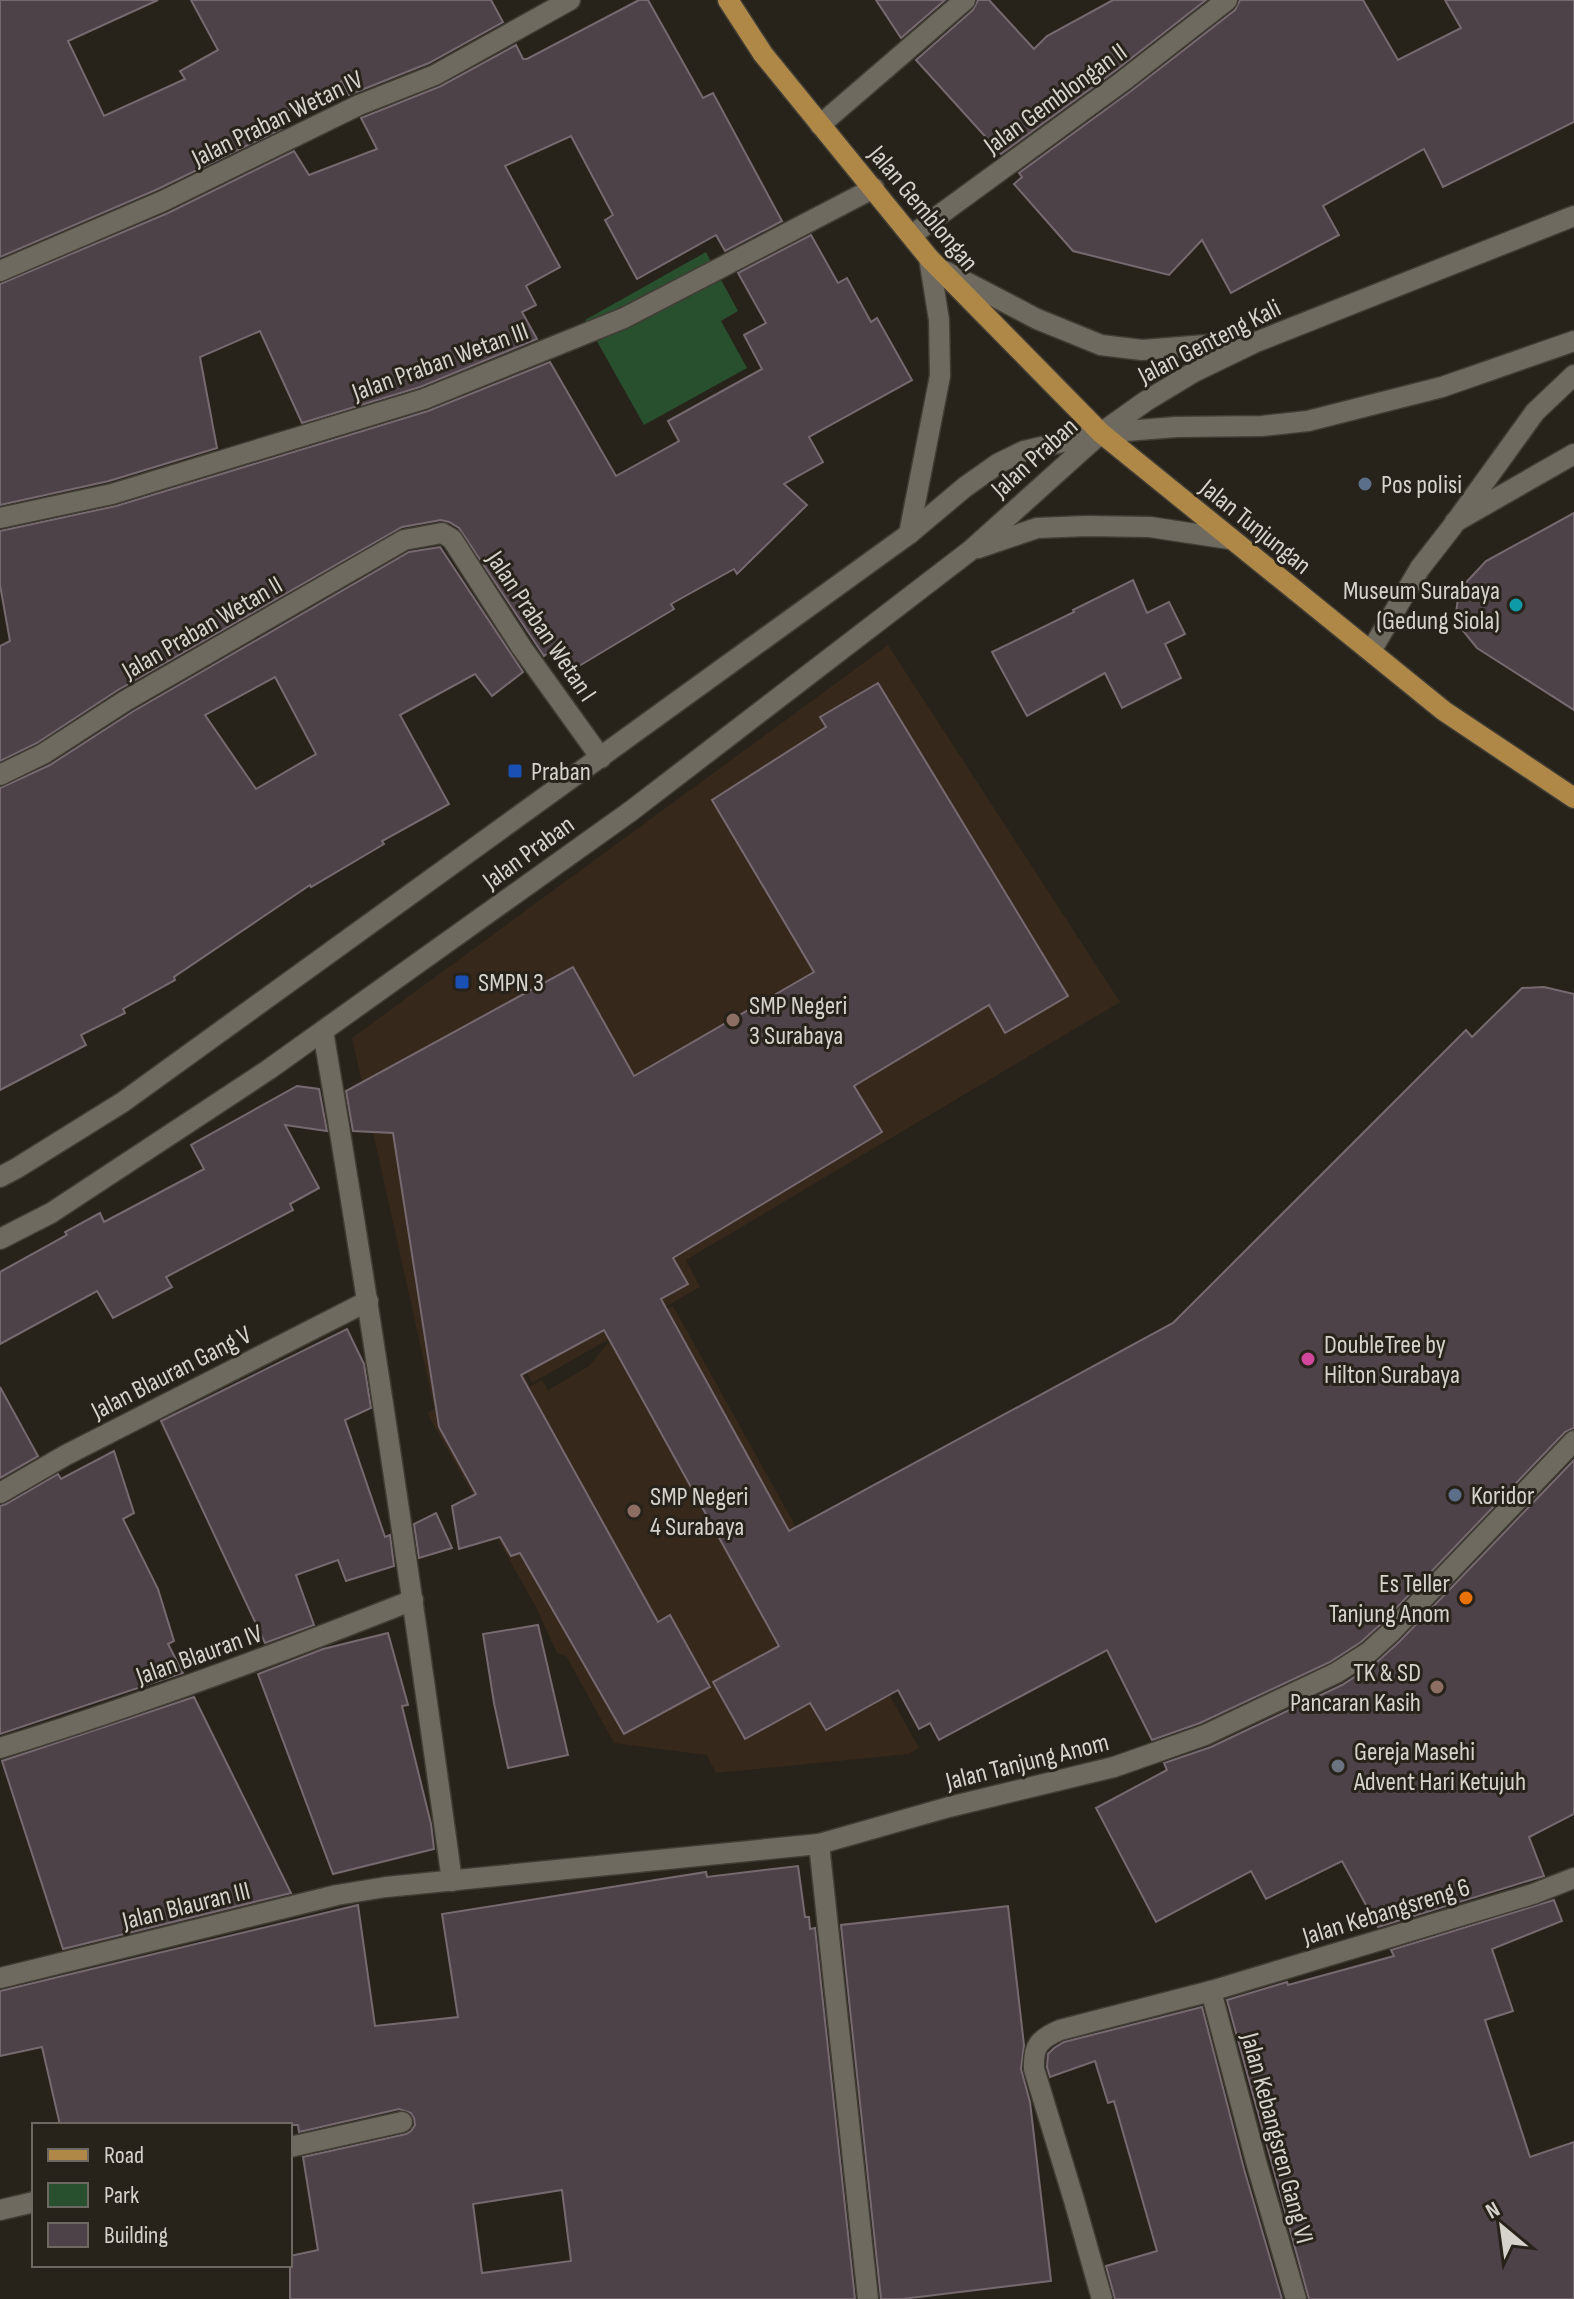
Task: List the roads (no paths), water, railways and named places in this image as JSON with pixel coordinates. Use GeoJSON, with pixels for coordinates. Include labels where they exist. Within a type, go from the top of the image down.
{"type":"FeatureCollection","features":[{"type":"Feature","properties":{"kind":"main road","name":"Jalan Gemblongan"},"geometry":{"type":"LineString","coordinates":[[728,0],[763,54],[933,263],[1101,433]]}},
{"type":"Feature","properties":{"kind":"main road","name":"Jalan Tunjungan"},"geometry":{"type":"LineString","coordinates":[[1101,433],[1444,711],[1574,798]]}},
{"type":"Feature","properties":{"kind":"street","name":"Jalan Praban Wetan IV"},"geometry":{"type":"LineString","coordinates":[[0,271],[163,201],[359,105],[435,75],[570,0]]}},
{"type":"Feature","properties":{"kind":"street"},"geometry":{"type":"LineString","coordinates":[[820,125],[965,0]]}},
{"type":"Feature","properties":{"kind":"street","name":"Jalan Gemblongan II"},"geometry":{"type":"LineString","coordinates":[[912,235],[1123,81],[1227,0]]}},
{"type":"Feature","properties":{"kind":"street","name":"Jalan Praban Wetan III"},"geometry":{"type":"LineString","coordinates":[[0,518],[112,494],[424,399],[624,318],[874,188]]}},
{"type":"Feature","properties":{"kind":"street","name":"Jalan Genteng Kali"},"geometry":{"type":"LineString","coordinates":[[1101,433],[1194,372],[1256,342],[1574,216]]}},
{"type":"Feature","properties":{"kind":"street"},"geometry":{"type":"LineString","coordinates":[[933,263],[1037,319],[1101,345],[1142,350],[1256,342]]}},
{"type":"Feature","properties":{"kind":"street"},"geometry":{"type":"LineString","coordinates":[[909,534],[940,376],[939,320],[933,263]]}},
{"type":"Feature","properties":{"kind":"street","name":"Jalan Genteng Kali"},"geometry":{"type":"LineString","coordinates":[[1101,433],[1308,421],[1442,387],[1574,341]]}},
{"type":"Feature","properties":{"kind":"street"},"geometry":{"type":"LineString","coordinates":[[1371,651],[1420,568],[1535,412],[1574,375]]}},
{"type":"Feature","properties":{"kind":"street","name":"Jalan Praban"},"geometry":{"type":"LineString","coordinates":[[0,1177],[123,1102],[909,534],[999,463],[1024,451],[1101,433]]}},
{"type":"Feature","properties":{"kind":"street","name":"Jalan Praban"},"geometry":{"type":"LineString","coordinates":[[0,1239],[51,1213],[268,1070],[631,811],[971,550],[1101,433]]}},
{"type":"Feature","properties":{"kind":"street"},"geometry":{"type":"LineString","coordinates":[[1455,522],[1574,454]]}},
{"type":"Feature","properties":{"kind":"street"},"geometry":{"type":"LineString","coordinates":[[971,550],[1037,528],[1150,527],[1229,539]]}},
{"type":"Feature","properties":{"kind":"street","name":"Jalan Praban Wetan I"},"geometry":{"type":"LineString","coordinates":[[434,534],[446,534],[452,539],[522,648],[601,758]]}},
{"type":"Feature","properties":{"kind":"street","name":"Jalan Praban Wetan II"},"geometry":{"type":"LineString","coordinates":[[0,775],[43,754],[125,701],[404,540],[434,534]]}},
{"type":"Feature","properties":{"kind":"street"},"geometry":{"type":"LineString","coordinates":[[323,1031],[368,1301],[452,1881]]}},
{"type":"Feature","properties":{"kind":"street","name":"Jalan Blauran Gang V"},"geometry":{"type":"LineString","coordinates":[[0,1493],[66,1455],[368,1301]]}},
{"type":"Feature","properties":{"kind":"street","name":"Jalan Tanjung Anom"},"geometry":{"type":"LineString","coordinates":[[386,1887],[819,1844],[949,1807],[1114,1767],[1205,1735],[1336,1673],[1369,1652],[1574,1441]]}},
{"type":"Feature","properties":{"kind":"street","name":"Jalan Blauran IV"},"geometry":{"type":"LineString","coordinates":[[0,1748],[97,1719],[413,1600]]}},
{"type":"Feature","properties":{"kind":"street"},"geometry":{"type":"LineString","coordinates":[[819,1844],[868,2299]]}},
{"type":"Feature","properties":{"kind":"street","name":"Jalan Kebangsreng 6"},"geometry":{"type":"LineString","coordinates":[[1102,2299],[1034,2069],[1036,2047],[1046,2036],[1211,1991],[1533,1894],[1574,1878]]}},
{"type":"Feature","properties":{"kind":"street","name":"Jalan Blauran III"},"geometry":{"type":"LineString","coordinates":[[0,1978],[337,1895],[386,1887]]}},
{"type":"Feature","properties":{"kind":"street","name":"Jalan Kebangsren Gang VI"},"geometry":{"type":"LineString","coordinates":[[1211,1991],[1296,2299]]}},
{"type":"Feature","properties":{"kind":"street"},"geometry":{"type":"LineString","coordinates":[[292,2147],[402,2122]]}},
{"type":"Feature","properties":{"kind":"street"},"geometry":{"type":"LineString","coordinates":[[0,2210],[32,2202]]}},
{"type":"Feature","properties":{"kind":"place","name":"Pos polisi"},"geometry":{"type":"Point","coordinates":[1365,484]}},
{"type":"Feature","properties":{"kind":"place","name":"Museum Surabaya (Gedung Siola)"},"geometry":{"type":"Point","coordinates":[1516,605]}},
{"type":"Feature","properties":{"kind":"place","name":"Praban"},"geometry":{"type":"Point","coordinates":[515,771]}},
{"type":"Feature","properties":{"kind":"place","name":"SMPN 3"},"geometry":{"type":"Point","coordinates":[462,982]}},
{"type":"Feature","properties":{"kind":"place","name":"SMP Negeri 3 Surabaya"},"geometry":{"type":"Point","coordinates":[733,1020]}},
{"type":"Feature","properties":{"kind":"place","name":"DoubleTree by Hilton Surabaya"},"geometry":{"type":"Point","coordinates":[1308,1359]}},
{"type":"Feature","properties":{"kind":"place","name":"Koridor"},"geometry":{"type":"Point","coordinates":[1455,1495]}},
{"type":"Feature","properties":{"kind":"place","name":"SMP Negeri 4 Surabaya"},"geometry":{"type":"Point","coordinates":[634,1511]}},
{"type":"Feature","properties":{"kind":"place","name":"Es Teller Tanjung Anom"},"geometry":{"type":"Point","coordinates":[1466,1598]}},
{"type":"Feature","properties":{"kind":"place","name":"TK & SD Pancaran Kasih"},"geometry":{"type":"Point","coordinates":[1437,1687]}},
{"type":"Feature","properties":{"kind":"place","name":"Gereja Masehi Advent Hari Ketujuh"},"geometry":{"type":"Point","coordinates":[1338,1766]}}]}
